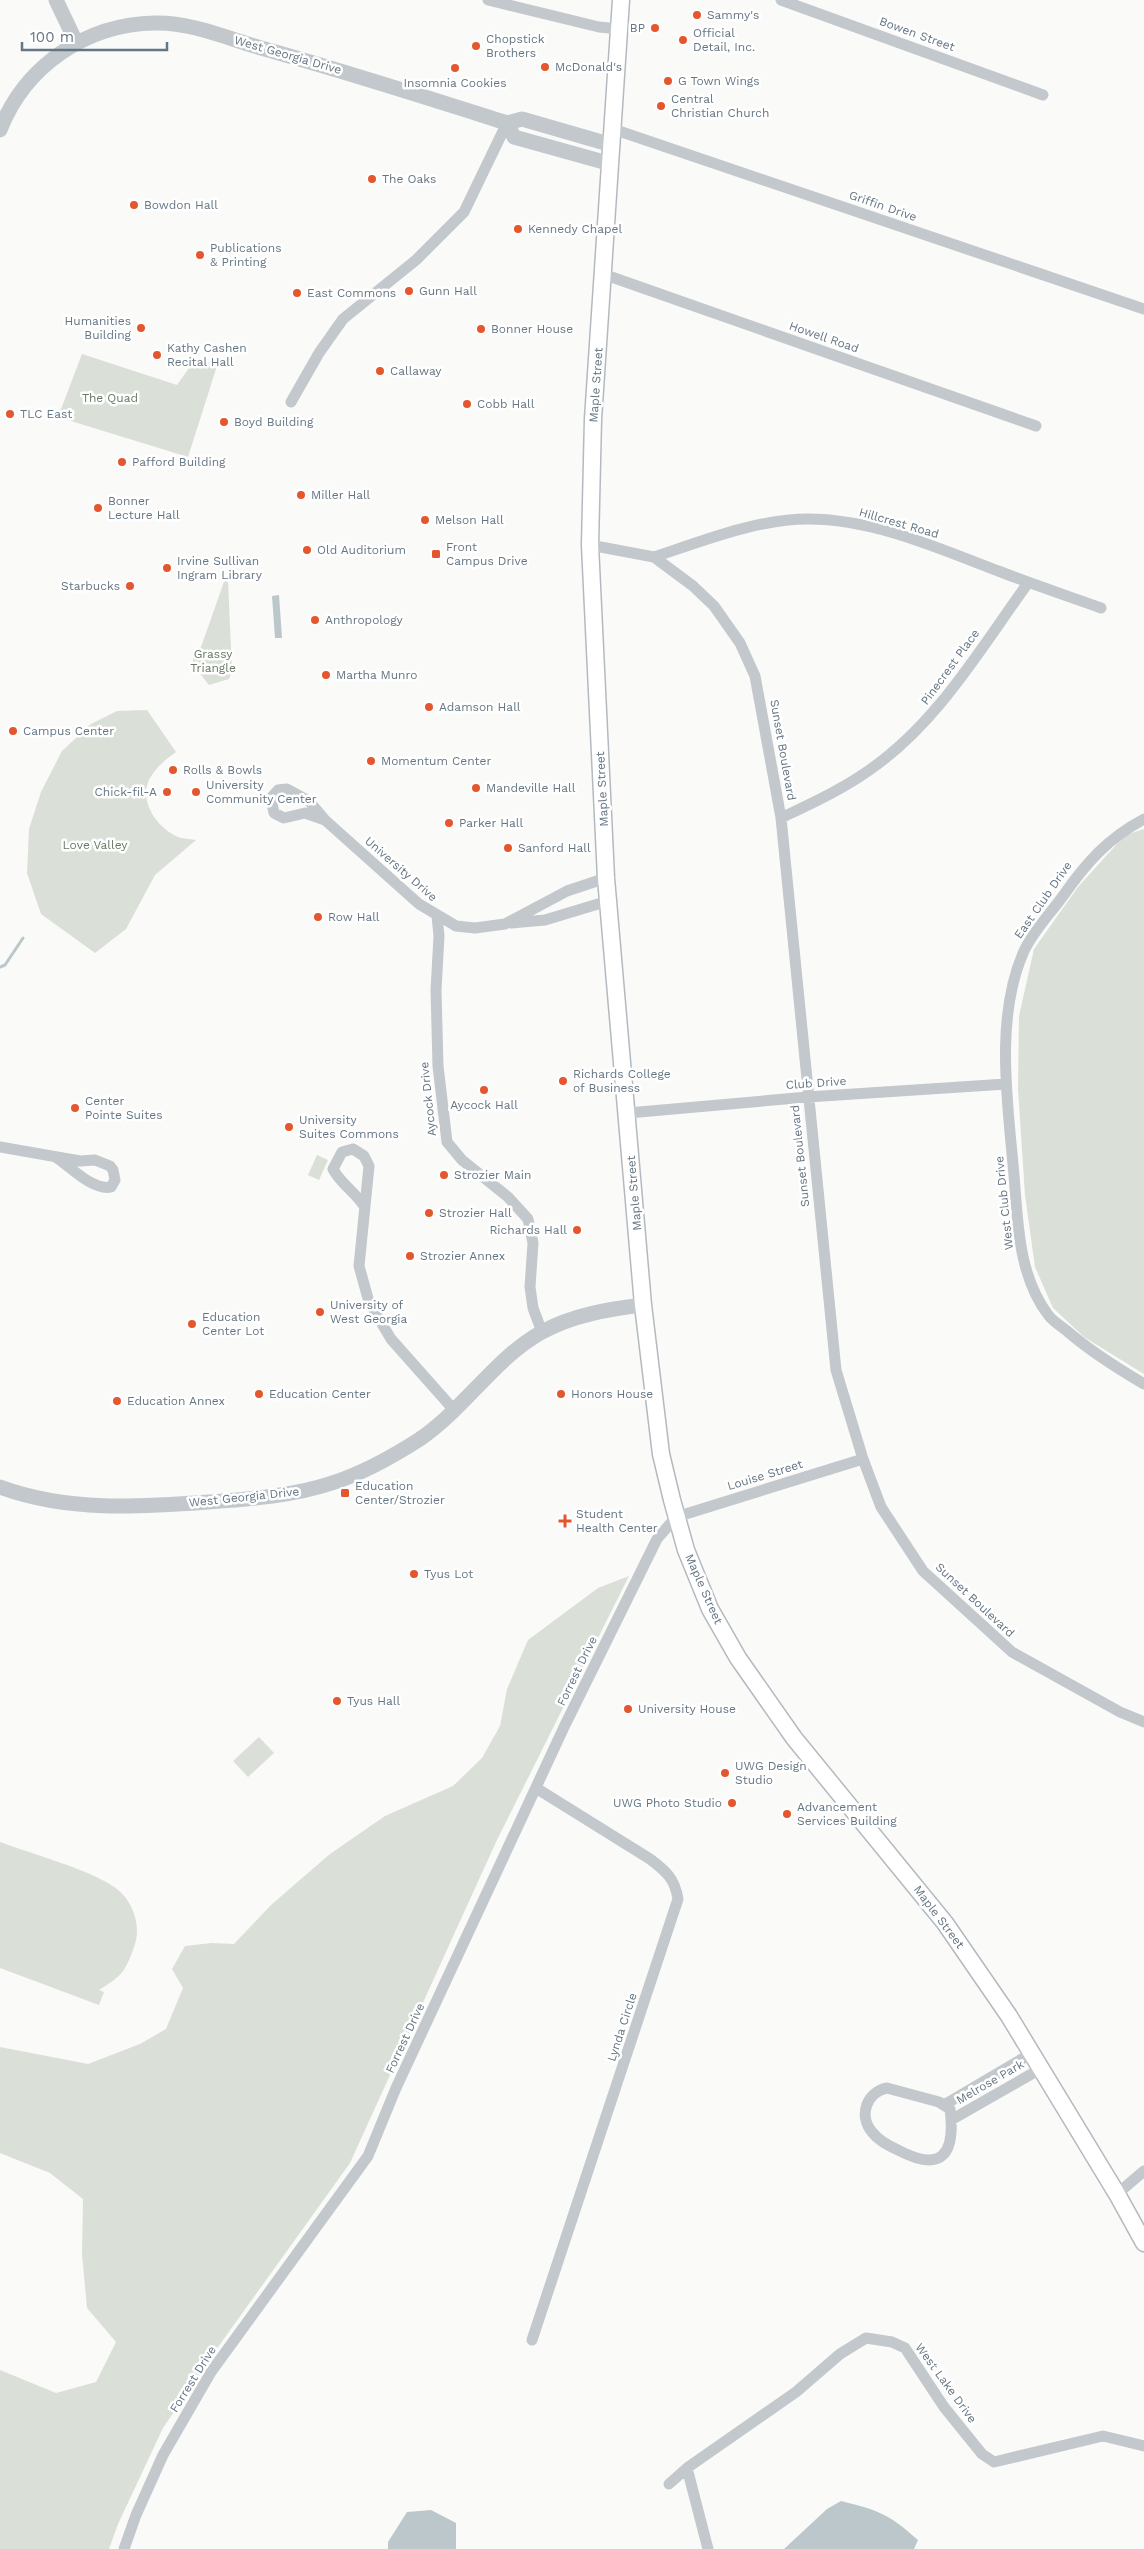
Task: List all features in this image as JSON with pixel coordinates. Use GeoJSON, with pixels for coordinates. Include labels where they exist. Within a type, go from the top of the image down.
{"type":"FeatureCollection","features":[{"type":"Feature","properties":{"kind":"main road","name":"Maple Street"},"geometry":{"type":"LineString","coordinates":[[621,0],[593,427],[590,545],[606,878],[628,1113],[643,1305],[661,1454],[676,1517],[710,1609],[738,1658],[794,1738],[945,1923],[1042,2068],[1144,2243]]}},
{"type":"Feature","properties":{"kind":"street"},"geometry":{"type":"LineString","coordinates":[[56,0],[76,42]]}},
{"type":"Feature","properties":{"kind":"street"},"geometry":{"type":"LineString","coordinates":[[488,0],[599,27],[619,28]]}},
{"type":"Feature","properties":{"kind":"street","name":"Bowen Street"},"geometry":{"type":"LineString","coordinates":[[781,0],[1044,95]]}},
{"type":"Feature","properties":{"kind":"street","name":"West Georgia Drive"},"geometry":{"type":"LineString","coordinates":[[0,130],[11,106],[28,81],[76,42],[111,28],[156,22],[179,25],[373,80],[507,123],[522,119],[612,137]]}},
{"type":"Feature","properties":{"kind":"street"},"geometry":{"type":"LineString","coordinates":[[507,123],[514,137],[611,164]]}},
{"type":"Feature","properties":{"kind":"street"},"geometry":{"type":"LineString","coordinates":[[291,402],[319,353],[343,319],[416,260],[464,212],[470,204],[507,123]]}},
{"type":"Feature","properties":{"kind":"street","name":"Griffin Drive"},"geometry":{"type":"LineString","coordinates":[[612,137],[1144,309]]}},
{"type":"Feature","properties":{"kind":"street","name":"Howell Road"},"geometry":{"type":"LineString","coordinates":[[603,274],[1036,426]]}},
{"type":"Feature","properties":{"kind":"street","name":"Hillcrest Road"},"geometry":{"type":"LineString","coordinates":[[654,557],[762,525],[808,519],[860,524],[932,546],[1028,583],[1101,608]]}},
{"type":"Feature","properties":{"kind":"street","name":"Sunset Boulevard"},"geometry":{"type":"LineString","coordinates":[[590,545],[654,557],[693,586],[714,606],[740,643],[755,676],[781,818],[836,1370],[863,1459],[881,1507],[924,1571],[1012,1652],[1120,1712],[1144,1722]]}},
{"type":"Feature","properties":{"kind":"street","name":"Pinecrest Place"},"geometry":{"type":"LineString","coordinates":[[781,818],[868,771],[903,744],[936,711],[1028,583]]}},
{"type":"Feature","properties":{"kind":"street","name":"East Club Drive"},"geometry":{"type":"LineString","coordinates":[[1006,1084],[1008,1011],[1014,976],[1025,950],[1041,922],[1062,897],[1080,869],[1109,842],[1144,819]]}},
{"type":"Feature","properties":{"kind":"street","name":"University Drive"},"geometry":{"type":"LineString","coordinates":[[325,820],[420,904],[456,926],[475,928],[505,924],[567,891],[606,878]]}},
{"type":"Feature","properties":{"kind":"street"},"geometry":{"type":"LineString","coordinates":[[505,924],[545,920],[608,901]]}},
{"type":"Feature","properties":{"kind":"street","name":"Aycock Drive"},"geometry":{"type":"LineString","coordinates":[[437,916],[439,936],[436,990],[437,1056],[447,1142],[462,1160],[508,1197],[528,1219],[533,1243],[530,1287],[533,1308],[542,1332]]}},
{"type":"Feature","properties":{"kind":"street","name":"Club Drive"},"geometry":{"type":"LineString","coordinates":[[628,1113],[808,1097],[1006,1084]]}},
{"type":"Feature","properties":{"kind":"street","name":"West Club Drive"},"geometry":{"type":"LineString","coordinates":[[1006,1084],[1020,1242],[1028,1280],[1050,1316],[1093,1353],[1144,1384]]}},
{"type":"Feature","properties":{"kind":"street"},"geometry":{"type":"LineString","coordinates":[[0,1147],[57,1158],[104,1163],[113,1170],[115,1180],[111,1187],[95,1185],[57,1158]]}},
{"type":"Feature","properties":{"kind":"street"},"geometry":{"type":"LineString","coordinates":[[364,1206],[355,1192],[337,1176],[333,1169],[342,1152],[353,1150],[364,1156],[369,1166],[358,1266],[369,1302],[392,1339],[454,1410]]}},
{"type":"Feature","properties":{"kind":"street","name":"West Georgia Drive"},"geometry":{"type":"LineString","coordinates":[[0,1487],[51,1500],[88,1506],[117,1507],[229,1500],[303,1492],[377,1465],[421,1438],[454,1410],[520,1347],[542,1332],[582,1315],[643,1305]]}},
{"type":"Feature","properties":{"kind":"street","name":"Louise Street"},"geometry":{"type":"LineString","coordinates":[[676,1517],[863,1459]]}},
{"type":"Feature","properties":{"kind":"street","name":"Forrest Drive"},"geometry":{"type":"LineString","coordinates":[[124,2549],[136,2515],[163,2455],[211,2372],[368,2156],[396,2088],[536,1788],[657,1540],[676,1517]]}},
{"type":"Feature","properties":{"kind":"street","name":"Lynda Circle"},"geometry":{"type":"LineString","coordinates":[[532,2340],[678,1899],[676,1886],[668,1872],[536,1788]]}},
{"type":"Feature","properties":{"kind":"street","name":"Melrose Park"},"geometry":{"type":"LineString","coordinates":[[944,2105],[1032,2053]]}},
{"type":"Feature","properties":{"kind":"street","name":"Melrose Park"},"geometry":{"type":"LineString","coordinates":[[951,2120],[1042,2068]]}},
{"type":"Feature","properties":{"kind":"street"},"geometry":{"type":"LineString","coordinates":[[888,2088],[912,2093],[944,2105],[950,2109],[949,2143],[944,2155],[933,2161],[918,2159],[878,2139],[868,2127],[866,2120],[869,2098],[874,2092],[888,2088]]}},
{"type":"Feature","properties":{"kind":"street"},"geometry":{"type":"LineString","coordinates":[[1117,2194],[1144,2171]]}},
{"type":"Feature","properties":{"kind":"street","name":"West Lake Drive"},"geometry":{"type":"LineString","coordinates":[[687,2468],[796,2392],[840,2354],[866,2338],[892,2342],[905,2348],[944,2407],[982,2454],[994,2462],[1103,2436],[1144,2446]]}},
{"type":"Feature","properties":{"kind":"street"},"geometry":{"type":"LineString","coordinates":[[669,2484],[687,2468],[708,2549]]}},
{"type":"Feature","properties":{"kind":"green space","name":"The Quad"},"geometry":{"type":"Polygon","coordinates":[[[82,354],[177,385],[194,361],[214,363],[216,369],[188,457],[58,417],[82,354]]]}},
{"type":"Feature","properties":{"kind":"green space","name":"Grassy Triangle"},"geometry":{"type":"Polygon","coordinates":[[[225,579],[228,580],[232,671],[229,679],[209,685],[193,665],[193,659],[201,647],[225,579]]]}},
{"type":"Feature","properties":{"kind":"green space","name":"Love Valley"},"geometry":{"type":"Polygon","coordinates":[[[147,710],[176,752],[161,764],[149,780],[146,789],[148,806],[165,829],[181,838],[196,840],[155,875],[126,929],[95,953],[41,914],[27,873],[29,829],[41,792],[62,751],[91,724],[117,711],[147,710]]]}},
{"type":"Feature","properties":{"kind":"green space"},"geometry":{"type":"Polygon","coordinates":[[[1144,829],[1144,1374],[1084,1337],[1053,1308],[1035,1267],[1025,1195],[1018,1089],[1019,1016],[1034,949],[1078,887],[1125,835],[1144,829]]]}},
{"type":"Feature","properties":{"kind":"green space"},"geometry":{"type":"Polygon","coordinates":[[[317,1155],[328,1160],[319,1180],[308,1175],[317,1155]]]}},
{"type":"Feature","properties":{"kind":"green space"},"geometry":{"type":"Polygon","coordinates":[[[629,1576],[496,1842],[350,2163],[208,2361],[163,2428],[118,2524],[109,2549],[0,2549],[0,2370],[56,2393],[96,2382],[116,2342],[87,2308],[82,2254],[83,2199],[50,2173],[0,2153],[0,2047],[88,2064],[140,2044],[166,2029],[183,1988],[172,1969],[185,1946],[212,1943],[234,1944],[271,1905],[330,1854],[385,1816],[453,1786],[482,1758],[500,1726],[507,1689],[528,1640],[598,1588],[629,1576]]]}},
{"type":"Feature","properties":{"kind":"green space"},"geometry":{"type":"Polygon","coordinates":[[[259,1737],[274,1753],[248,1777],[233,1761],[259,1737]]]}},
{"type":"Feature","properties":{"kind":"green space"},"geometry":{"type":"Polygon","coordinates":[[[0,1842],[93,1875],[117,1889],[127,1900],[134,1914],[137,1937],[126,1967],[113,1981],[99,1990],[104,1992],[99,2005],[0,1968],[0,1842]]]}},
{"type":"Feature","properties":{"kind":"shaded area"},"geometry":{"type":"Polygon","coordinates":[[[279,595],[282,638],[275,638],[272,596],[279,595]]]}},
{"type":"Feature","properties":{"kind":"shaded area"},"geometry":{"type":"Polygon","coordinates":[[[841,2501],[874,2510],[899,2524],[918,2540],[914,2549],[784,2549],[827,2509],[841,2501]]]}},
{"type":"Feature","properties":{"kind":"shaded area"},"geometry":{"type":"Polygon","coordinates":[[[431,2510],[456,2523],[456,2549],[388,2549],[388,2542],[407,2512],[431,2510]]]}},
{"type":"Feature","properties":{"kind":"waterway"},"geometry":{"type":"LineString","coordinates":[[0,967],[5,965],[23,938]]}},
{"type":"Feature","properties":{"kind":"place","name":"Sammy's"},"geometry":{"type":"Point","coordinates":[697,15]}},
{"type":"Feature","properties":{"kind":"place","name":"BP"},"geometry":{"type":"Point","coordinates":[655,28]}},
{"type":"Feature","properties":{"kind":"place","name":"Official Detail, Inc."},"geometry":{"type":"Point","coordinates":[683,40]}},
{"type":"Feature","properties":{"kind":"place","name":"Chopstick Brothers"},"geometry":{"type":"Point","coordinates":[476,46]}},
{"type":"Feature","properties":{"kind":"place","name":"McDonald's"},"geometry":{"type":"Point","coordinates":[545,67]}},
{"type":"Feature","properties":{"kind":"place","name":"Insomnia Cookies"},"geometry":{"type":"Point","coordinates":[455,68]}},
{"type":"Feature","properties":{"kind":"place","name":"G Town Wings"},"geometry":{"type":"Point","coordinates":[668,81]}},
{"type":"Feature","properties":{"kind":"place","name":"Central Christian Church"},"geometry":{"type":"Point","coordinates":[661,106]}},
{"type":"Feature","properties":{"kind":"place","name":"The Oaks"},"geometry":{"type":"Point","coordinates":[372,179]}},
{"type":"Feature","properties":{"kind":"place","name":"Bowdon Hall"},"geometry":{"type":"Point","coordinates":[134,205]}},
{"type":"Feature","properties":{"kind":"place","name":"Kennedy Chapel"},"geometry":{"type":"Point","coordinates":[518,229]}},
{"type":"Feature","properties":{"kind":"place","name":"Publications & Printing"},"geometry":{"type":"Point","coordinates":[200,255]}},
{"type":"Feature","properties":{"kind":"place","name":"Gunn Hall"},"geometry":{"type":"Point","coordinates":[409,291]}},
{"type":"Feature","properties":{"kind":"place","name":"East Commons"},"geometry":{"type":"Point","coordinates":[297,293]}},
{"type":"Feature","properties":{"kind":"place","name":"Humanities Building"},"geometry":{"type":"Point","coordinates":[141,328]}},
{"type":"Feature","properties":{"kind":"place","name":"Bonner House"},"geometry":{"type":"Point","coordinates":[481,329]}},
{"type":"Feature","properties":{"kind":"place","name":"Kathy Cashen Recital Hall"},"geometry":{"type":"Point","coordinates":[157,355]}},
{"type":"Feature","properties":{"kind":"place","name":"Callaway"},"geometry":{"type":"Point","coordinates":[380,371]}},
{"type":"Feature","properties":{"kind":"place","name":"Cobb Hall"},"geometry":{"type":"Point","coordinates":[467,404]}},
{"type":"Feature","properties":{"kind":"place","name":"TLC East"},"geometry":{"type":"Point","coordinates":[10,414]}},
{"type":"Feature","properties":{"kind":"place","name":"Boyd Building"},"geometry":{"type":"Point","coordinates":[224,422]}},
{"type":"Feature","properties":{"kind":"place","name":"Pafford Building"},"geometry":{"type":"Point","coordinates":[122,462]}},
{"type":"Feature","properties":{"kind":"place","name":"Miller Hall"},"geometry":{"type":"Point","coordinates":[301,495]}},
{"type":"Feature","properties":{"kind":"place","name":"Bonner Lecture Hall"},"geometry":{"type":"Point","coordinates":[98,508]}},
{"type":"Feature","properties":{"kind":"place","name":"Melson Hall"},"geometry":{"type":"Point","coordinates":[425,520]}},
{"type":"Feature","properties":{"kind":"place","name":"Old Auditorium"},"geometry":{"type":"Point","coordinates":[307,550]}},
{"type":"Feature","properties":{"kind":"place","name":"Front Campus Drive"},"geometry":{"type":"Point","coordinates":[436,554]}},
{"type":"Feature","properties":{"kind":"place","name":"Irvine Sullivan Ingram Library"},"geometry":{"type":"Point","coordinates":[167,568]}},
{"type":"Feature","properties":{"kind":"place","name":"Starbucks"},"geometry":{"type":"Point","coordinates":[130,586]}},
{"type":"Feature","properties":{"kind":"place","name":"Anthropology"},"geometry":{"type":"Point","coordinates":[315,620]}},
{"type":"Feature","properties":{"kind":"place","name":"Martha Munro"},"geometry":{"type":"Point","coordinates":[326,675]}},
{"type":"Feature","properties":{"kind":"place","name":"Adamson Hall"},"geometry":{"type":"Point","coordinates":[429,707]}},
{"type":"Feature","properties":{"kind":"place","name":"Campus Center"},"geometry":{"type":"Point","coordinates":[13,731]}},
{"type":"Feature","properties":{"kind":"place","name":"Momentum Center"},"geometry":{"type":"Point","coordinates":[371,761]}},
{"type":"Feature","properties":{"kind":"place","name":"Rolls & Bowls"},"geometry":{"type":"Point","coordinates":[173,770]}},
{"type":"Feature","properties":{"kind":"place","name":"Mandeville Hall"},"geometry":{"type":"Point","coordinates":[476,788]}},
{"type":"Feature","properties":{"kind":"place","name":"Chick-fil-A"},"geometry":{"type":"Point","coordinates":[167,792]}},
{"type":"Feature","properties":{"kind":"place","name":"University Community Center"},"geometry":{"type":"Point","coordinates":[196,792]}},
{"type":"Feature","properties":{"kind":"place","name":"Parker Hall"},"geometry":{"type":"Point","coordinates":[449,823]}},
{"type":"Feature","properties":{"kind":"place","name":"Sanford Hall"},"geometry":{"type":"Point","coordinates":[508,848]}},
{"type":"Feature","properties":{"kind":"place","name":"Row Hall"},"geometry":{"type":"Point","coordinates":[318,917]}},
{"type":"Feature","properties":{"kind":"place","name":"Richards College of Business"},"geometry":{"type":"Point","coordinates":[563,1081]}},
{"type":"Feature","properties":{"kind":"place","name":"Aycock Hall"},"geometry":{"type":"Point","coordinates":[484,1090]}},
{"type":"Feature","properties":{"kind":"place","name":"Center Pointe Suites"},"geometry":{"type":"Point","coordinates":[75,1108]}},
{"type":"Feature","properties":{"kind":"place","name":"University Suites Commons"},"geometry":{"type":"Point","coordinates":[289,1127]}},
{"type":"Feature","properties":{"kind":"place","name":"Strozier Main"},"geometry":{"type":"Point","coordinates":[444,1175]}},
{"type":"Feature","properties":{"kind":"place","name":"Strozier Hall"},"geometry":{"type":"Point","coordinates":[429,1213]}},
{"type":"Feature","properties":{"kind":"place","name":"Richards Hall"},"geometry":{"type":"Point","coordinates":[577,1230]}},
{"type":"Feature","properties":{"kind":"place","name":"Strozier Annex"},"geometry":{"type":"Point","coordinates":[410,1256]}},
{"type":"Feature","properties":{"kind":"place","name":"University of West Georgia"},"geometry":{"type":"Point","coordinates":[320,1312]}},
{"type":"Feature","properties":{"kind":"place","name":"Education Center Lot"},"geometry":{"type":"Point","coordinates":[192,1324]}},
{"type":"Feature","properties":{"kind":"place","name":"Education Center"},"geometry":{"type":"Point","coordinates":[259,1394]}},
{"type":"Feature","properties":{"kind":"place","name":"Honors House"},"geometry":{"type":"Point","coordinates":[561,1394]}},
{"type":"Feature","properties":{"kind":"place","name":"Education Annex"},"geometry":{"type":"Point","coordinates":[117,1401]}},
{"type":"Feature","properties":{"kind":"place","name":"Education Center/Strozier"},"geometry":{"type":"Point","coordinates":[345,1493]}},
{"type":"Feature","properties":{"kind":"place","name":"Student Health Center"},"geometry":{"type":"Point","coordinates":[565,1521]}},
{"type":"Feature","properties":{"kind":"place","name":"Tyus Lot"},"geometry":{"type":"Point","coordinates":[414,1574]}},
{"type":"Feature","properties":{"kind":"place","name":"Tyus Hall"},"geometry":{"type":"Point","coordinates":[337,1701]}},
{"type":"Feature","properties":{"kind":"place","name":"University House"},"geometry":{"type":"Point","coordinates":[628,1709]}},
{"type":"Feature","properties":{"kind":"place","name":"UWG Design Studio"},"geometry":{"type":"Point","coordinates":[725,1773]}},
{"type":"Feature","properties":{"kind":"place","name":"UWG Photo Studio"},"geometry":{"type":"Point","coordinates":[732,1803]}},
{"type":"Feature","properties":{"kind":"place","name":"Advancement Services Building"},"geometry":{"type":"Point","coordinates":[787,1814]}}]}
